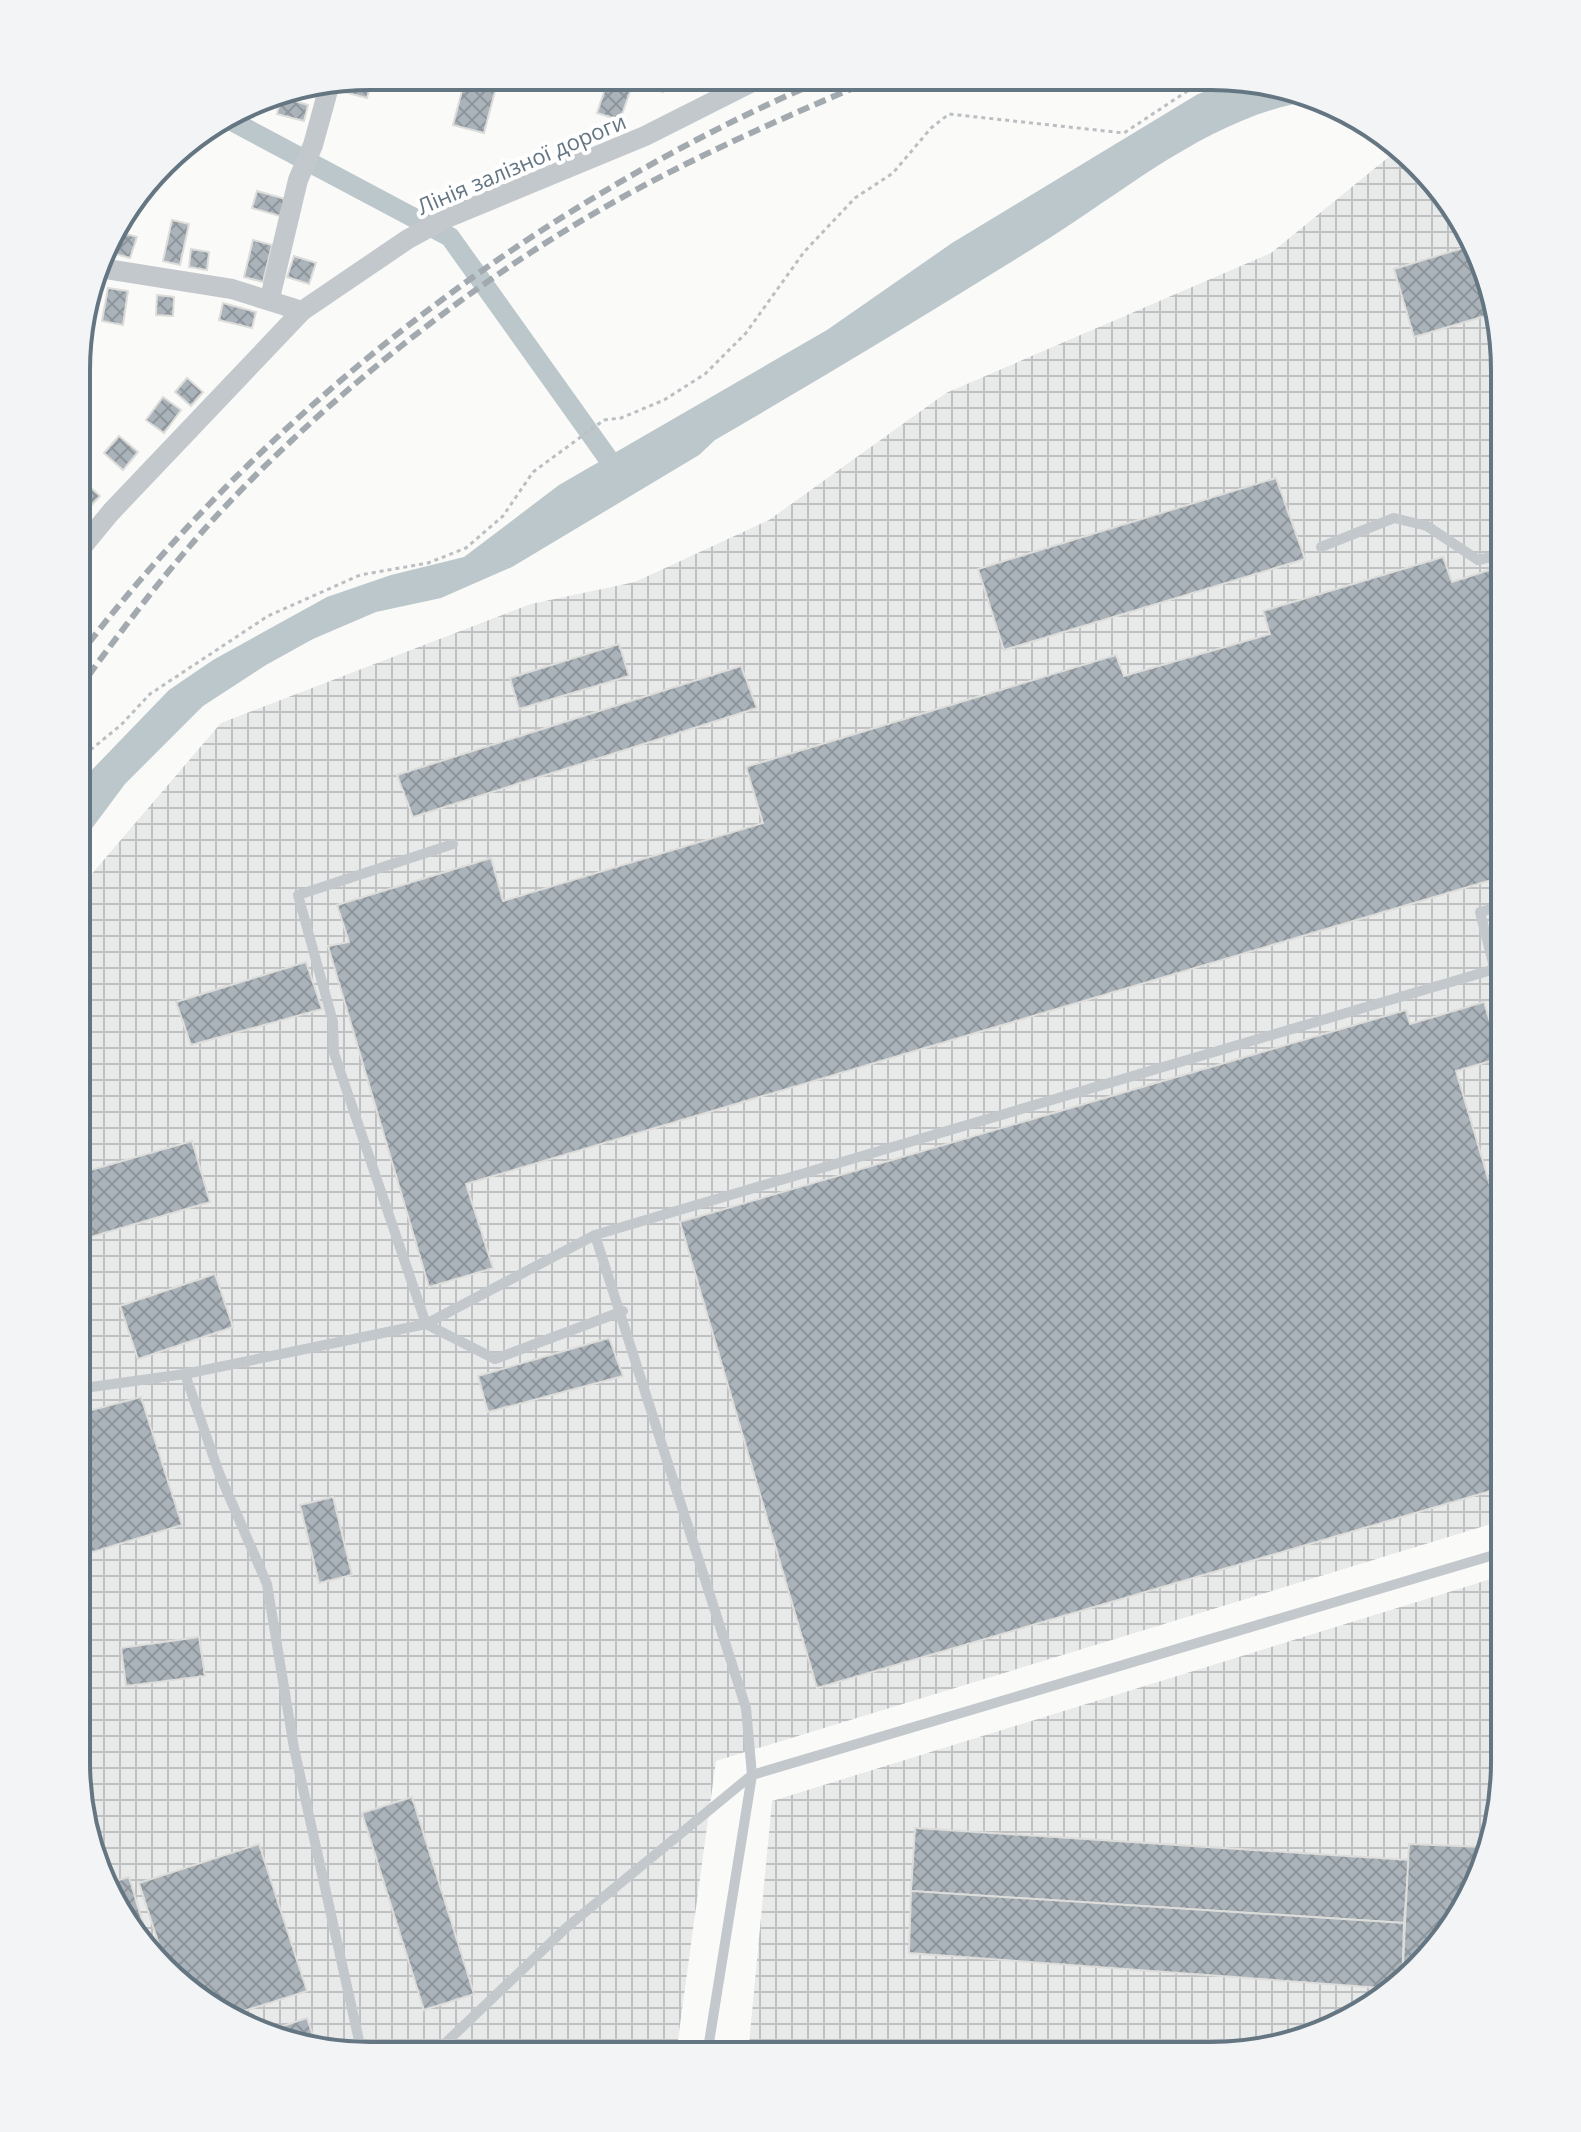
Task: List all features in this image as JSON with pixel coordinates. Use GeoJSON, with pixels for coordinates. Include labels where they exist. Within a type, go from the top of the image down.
{"type":"FeatureCollection","features":[{"type":"Feature","properties":{"kind":"street","name":"Лінія залізної дороги"},"geometry":{"type":"LineString","coordinates":[[90,537],[302,311],[408,239],[447,218],[645,136],[736,90]]}},
{"type":"Feature","properties":{"kind":"street"},"geometry":{"type":"LineString","coordinates":[[270,298],[298,180],[313,145],[327,94]]}},
{"type":"Feature","properties":{"kind":"street"},"geometry":{"type":"LineString","coordinates":[[109,270],[270,298],[302,311]]}},
{"type":"Feature","properties":{"kind":"lane"},"geometry":{"type":"LineString","coordinates":[[1321,547],[1394,518],[1427,526],[1478,560],[1491,557]]}},
{"type":"Feature","properties":{"kind":"lane"},"geometry":{"type":"LineString","coordinates":[[453,844],[298,895],[333,1022],[334,1053],[426,1324],[495,1359],[623,1311]]}},
{"type":"Feature","properties":{"kind":"lane"},"geometry":{"type":"LineString","coordinates":[[1491,909],[1480,912],[1491,943]]}},
{"type":"Feature","properties":{"kind":"lane"},"geometry":{"type":"LineString","coordinates":[[90,1387],[185,1374],[426,1324],[595,1235],[1491,970]]}},
{"type":"Feature","properties":{"kind":"lane"},"geometry":{"type":"LineString","coordinates":[[595,1235],[623,1311],[746,1708],[752,1775],[709,2042]]}},
{"type":"Feature","properties":{"kind":"lane"},"geometry":{"type":"LineString","coordinates":[[185,1374],[219,1473],[267,1584],[294,1748],[359,2041]]}},
{"type":"Feature","properties":{"kind":"lane"},"geometry":{"type":"LineString","coordinates":[[447,2042],[567,1927],[752,1775],[1490,1556]]}},
{"type":"Feature","properties":{"kind":"path"},"geometry":{"type":"LineString","coordinates":[[90,750],[121,725],[150,694],[268,616],[360,575],[428,563],[466,548],[503,516],[533,472],[604,420],[621,418],[664,400],[705,374],[746,333],[804,252],[855,198],[893,173],[931,128],[949,114],[1124,133],[1189,90]]}},
{"type":"Feature","properties":{"kind":"shaded area"},"geometry":{"type":"Polygon","coordinates":[[[1209,90],[1247,92],[1297,104],[1240,122],[1173,156],[1007,265],[715,440],[699,455],[512,567],[441,598],[376,612],[313,639],[266,665],[203,706],[125,784],[90,831],[90,772],[169,690],[213,660],[327,597],[391,575],[464,557],[559,485],[827,330],[952,243],[1209,90]]]}},
{"type":"Feature","properties":{"kind":"shaded area"},"geometry":{"type":"Polygon","coordinates":[[[1390,156],[1421,185],[1462,246],[1481,298],[1489,334],[1490,1524],[716,1761],[678,2042],[334,2040],[263,2021],[230,2004],[172,1960],[148,1932],[119,1886],[95,1816],[90,1762],[90,876],[221,723],[531,604],[635,582],[769,520],[946,393],[1271,253],[1390,156]]]}},
{"type":"Feature","properties":{"kind":"shaded area"},"geometry":{"type":"Polygon","coordinates":[[[1490,1579],[1490,1780],[1486,1816],[1462,1886],[1421,1947],[1396,1972],[1335,2013],[1301,2027],[1247,2040],[1211,2042],[749,2042],[772,1801],[1490,1579]]]}},
{"type":"Feature","properties":{"kind":"building"},"geometry":{"type":"Polygon","coordinates":[[[369,90],[367,98],[344,91],[369,90]]]}},
{"type":"Feature","properties":{"kind":"building"},"geometry":{"type":"Polygon","coordinates":[[[462,90],[495,90],[484,133],[453,125],[462,90]]]}},
{"type":"Feature","properties":{"kind":"building"},"geometry":{"type":"Polygon","coordinates":[[[605,90],[631,90],[620,120],[597,113],[605,90]]]}},
{"type":"Feature","properties":{"kind":"building"},"geometry":{"type":"Polygon","coordinates":[[[294,101],[308,105],[304,121],[277,114],[280,105],[294,101]]]}},
{"type":"Feature","properties":{"kind":"building"},"geometry":{"type":"Polygon","coordinates":[[[257,191],[285,199],[280,216],[252,208],[257,191]]]}},
{"type":"Feature","properties":{"kind":"building"},"geometry":{"type":"Polygon","coordinates":[[[172,220],[189,224],[180,265],[163,261],[172,220]]]}},
{"type":"Feature","properties":{"kind":"building"},"geometry":{"type":"Polygon","coordinates":[[[126,234],[137,237],[130,258],[116,254],[126,234]]]}},
{"type":"Feature","properties":{"kind":"building"},"geometry":{"type":"Polygon","coordinates":[[[253,240],[272,245],[263,282],[244,277],[253,240]]]}},
{"type":"Feature","properties":{"kind":"building"},"geometry":{"type":"Polygon","coordinates":[[[1463,248],[1485,316],[1414,337],[1394,269],[1463,248]]]}},
{"type":"Feature","properties":{"kind":"building"},"geometry":{"type":"Polygon","coordinates":[[[191,249],[209,252],[207,270],[189,267],[191,249]]]}},
{"type":"Feature","properties":{"kind":"building"},"geometry":{"type":"Polygon","coordinates":[[[294,256],[316,263],[309,284],[287,277],[294,256]]]}},
{"type":"Feature","properties":{"kind":"building"},"geometry":{"type":"Polygon","coordinates":[[[108,288],[128,291],[123,325],[102,321],[108,288]]]}},
{"type":"Feature","properties":{"kind":"building"},"geometry":{"type":"Polygon","coordinates":[[[157,295],[174,297],[173,316],[156,315],[157,295]]]}},
{"type":"Feature","properties":{"kind":"building"},"geometry":{"type":"Polygon","coordinates":[[[223,303],[256,312],[252,328],[219,320],[223,303]]]}},
{"type":"Feature","properties":{"kind":"building"},"geometry":{"type":"Polygon","coordinates":[[[187,378],[203,392],[191,406],[175,392],[187,378]]]}},
{"type":"Feature","properties":{"kind":"building"},"geometry":{"type":"Polygon","coordinates":[[[163,397],[181,410],[164,433],[146,420],[163,397]]]}},
{"type":"Feature","properties":{"kind":"building"},"geometry":{"type":"Polygon","coordinates":[[[119,436],[138,452],[123,470],[104,453],[119,436]]]}},
{"type":"Feature","properties":{"kind":"building"},"geometry":{"type":"Polygon","coordinates":[[[1276,478],[1305,559],[1004,650],[978,569],[1276,478]]]}},
{"type":"Feature","properties":{"kind":"building"},"geometry":{"type":"Polygon","coordinates":[[[90,487],[100,496],[90,507],[90,487]]]}},
{"type":"Feature","properties":{"kind":"building"},"geometry":{"type":"Polygon","coordinates":[[[1443,557],[1452,582],[1491,570],[1491,880],[466,1184],[493,1268],[429,1287],[328,946],[349,942],[337,905],[491,858],[503,901],[763,823],[746,767],[1116,655],[1124,676],[1270,634],[1263,611],[1443,557]]]}},
{"type":"Feature","properties":{"kind":"building"},"geometry":{"type":"Polygon","coordinates":[[[619,644],[629,676],[519,709],[510,678],[619,644]]]}},
{"type":"Feature","properties":{"kind":"building"},"geometry":{"type":"Polygon","coordinates":[[[741,666],[757,708],[413,817],[397,775],[741,666]]]}},
{"type":"Feature","properties":{"kind":"building"},"geometry":{"type":"Polygon","coordinates":[[[306,962],[322,1009],[191,1045],[176,1002],[306,962]]]}},
{"type":"Feature","properties":{"kind":"building"},"geometry":{"type":"Polygon","coordinates":[[[1484,1002],[1491,1024],[1491,1061],[1456,1071],[1490,1186],[1490,1491],[817,1688],[680,1222],[1406,1010],[1410,1024],[1484,1002]]]}},
{"type":"Feature","properties":{"kind":"building"},"geometry":{"type":"Polygon","coordinates":[[[192,1141],[210,1202],[90,1237],[90,1170],[192,1141]]]}},
{"type":"Feature","properties":{"kind":"building"},"geometry":{"type":"Polygon","coordinates":[[[215,1274],[233,1327],[138,1359],[120,1306],[215,1274]]]}},
{"type":"Feature","properties":{"kind":"building"},"geometry":{"type":"Polygon","coordinates":[[[609,1338],[623,1376],[488,1412],[478,1376],[609,1338]]]}},
{"type":"Feature","properties":{"kind":"building"},"geometry":{"type":"Polygon","coordinates":[[[141,1397],[182,1525],[90,1553],[90,1411],[141,1397]]]}},
{"type":"Feature","properties":{"kind":"building"},"geometry":{"type":"Polygon","coordinates":[[[333,1497],[352,1575],[319,1583],[300,1505],[333,1497]]]}},
{"type":"Feature","properties":{"kind":"building"},"geometry":{"type":"Polygon","coordinates":[[[199,1637],[205,1676],[126,1686],[121,1648],[199,1637]]]}},
{"type":"Feature","properties":{"kind":"building"},"geometry":{"type":"Polygon","coordinates":[[[412,1797],[474,1994],[424,2010],[362,1813],[412,1797]]]}},
{"type":"Feature","properties":{"kind":"building"},"geometry":{"type":"Polygon","coordinates":[[[915,1828],[1409,1860],[1404,1923],[911,1891],[915,1828]]]}},
{"type":"Feature","properties":{"kind":"building"},"geometry":{"type":"Polygon","coordinates":[[[259,1844],[307,1991],[244,2011],[230,2004],[200,1984],[159,1945],[139,1883],[259,1844]]]}},
{"type":"Feature","properties":{"kind":"building"},"geometry":{"type":"Polygon","coordinates":[[[1409,1844],[1477,1847],[1462,1886],[1444,1917],[1403,1965],[1409,1844]]]}},
{"type":"Feature","properties":{"kind":"building"},"geometry":{"type":"Polygon","coordinates":[[[129,1877],[144,1925],[128,1902],[117,1881],[129,1877]]]}},
{"type":"Feature","properties":{"kind":"building"},"geometry":{"type":"Polygon","coordinates":[[[911,1891],[1404,1923],[1403,1965],[1376,1988],[909,1953],[911,1891]]]}},
{"type":"Feature","properties":{"kind":"building"},"geometry":{"type":"Polygon","coordinates":[[[307,2018],[313,2035],[298,2032],[281,2027],[307,2018]]]}},
{"type":"Feature","properties":{"kind":"waterway"},"geometry":{"type":"LineString","coordinates":[[237,124],[450,237],[622,478]]}},
{"type":"Feature","properties":{"kind":"railway"},"geometry":{"type":"LineString","coordinates":[[90,642],[153,565],[235,478],[323,396],[416,319],[515,248],[617,184],[722,127],[802,90]]}},
{"type":"Feature","properties":{"kind":"railway"},"geometry":{"type":"LineString","coordinates":[[90,674],[174,564],[253,478],[350,388],[456,304],[566,230],[652,181],[849,90]]}}]}
